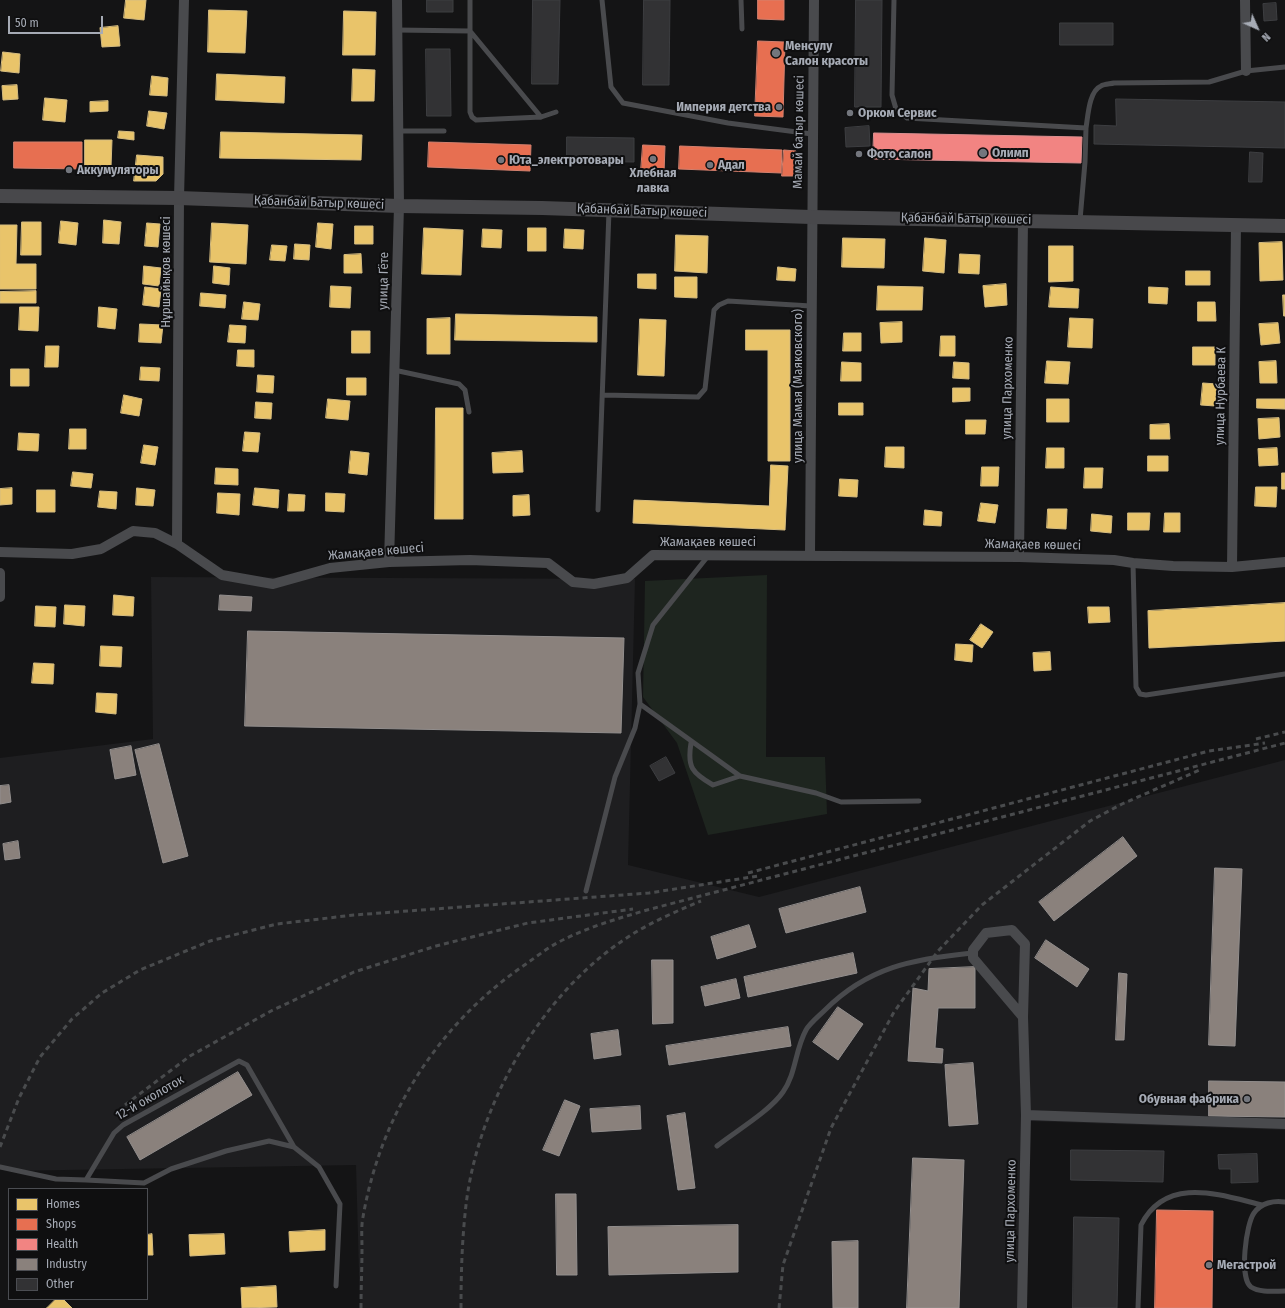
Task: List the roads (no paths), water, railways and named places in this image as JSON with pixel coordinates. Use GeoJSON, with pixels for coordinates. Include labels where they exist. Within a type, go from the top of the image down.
{"type":"FeatureCollection","features":[{"type":"Feature","properties":{"kind":"main road","name":"Қабанбай Батыр көшесі"},"geometry":{"type":"LineString","coordinates":[[0,196],[180,198],[399,206],[811,217],[1285,226]]}},
{"type":"Feature","properties":{"kind":"street","name":"Нұршайықов көшесі"},"geometry":{"type":"LineString","coordinates":[[177,544],[180,198],[184,0]]}},
{"type":"Feature","properties":{"kind":"street","name":"улица Гёте"},"geometry":{"type":"LineString","coordinates":[[390,562],[399,206],[397,0]]}},
{"type":"Feature","properties":{"kind":"street","name":"Мамай батыр көшесі"},"geometry":{"type":"LineString","coordinates":[[811,217],[814,0]]}},
{"type":"Feature","properties":{"kind":"street"},"geometry":{"type":"LineString","coordinates":[[1245,0],[1246,71]]}},
{"type":"Feature","properties":{"kind":"street","name":"улица Мамая (Маяковского)"},"geometry":{"type":"LineString","coordinates":[[810,555],[811,217]]}},
{"type":"Feature","properties":{"kind":"street","name":"улица Пархоменко"},"geometry":{"type":"LineString","coordinates":[[1018,557],[1023,220]]}},
{"type":"Feature","properties":{"kind":"street","name":"улица Нурбаева К"},"geometry":{"type":"LineString","coordinates":[[1232,567],[1236,226]]}},
{"type":"Feature","properties":{"kind":"street","name":"Жамақаев көшесі"},"geometry":{"type":"LineString","coordinates":[[0,552],[72,554],[101,549],[133,532],[154,533],[177,544],[222,575],[273,584],[330,568],[390,562],[470,560],[548,563],[573,582],[594,584],[627,578],[653,555],[1018,557],[1114,560],[1173,566],[1232,567],[1285,562]]}},
{"type":"Feature","properties":{"kind":"street"},"geometry":{"type":"LineString","coordinates":[[0,573],[0,597]]}},
{"type":"Feature","properties":{"kind":"street","name":"улица Пархоменко"},"geometry":{"type":"LineString","coordinates":[[972,954],[986,933],[1012,930],[1025,944],[1023,1017],[1026,1115],[1022,1308]]}},
{"type":"Feature","properties":{"kind":"street"},"geometry":{"type":"LineString","coordinates":[[972,954],[977,965],[1023,1017]]}},
{"type":"Feature","properties":{"kind":"street"},"geometry":{"type":"LineString","coordinates":[[1026,1115],[1285,1124]]}},
{"type":"Feature","properties":{"kind":"lane"},"geometry":{"type":"LineString","coordinates":[[470,0],[470,112],[472,117],[476,120],[541,117],[556,112]]}},
{"type":"Feature","properties":{"kind":"lane"},"geometry":{"type":"LineString","coordinates":[[602,0],[607,61],[611,87],[623,103],[728,123],[812,134]]}},
{"type":"Feature","properties":{"kind":"lane"},"geometry":{"type":"LineString","coordinates":[[741,0],[742,29]]}},
{"type":"Feature","properties":{"kind":"lane"},"geometry":{"type":"LineString","coordinates":[[894,0],[892,95],[896,109],[906,118],[1086,128]]}},
{"type":"Feature","properties":{"kind":"lane"},"geometry":{"type":"LineString","coordinates":[[397,30],[470,31],[541,117]]}},
{"type":"Feature","properties":{"kind":"lane"},"geometry":{"type":"LineString","coordinates":[[1080,221],[1086,128],[1092,98],[1095,91],[1100,86],[1114,82],[1209,82],[1246,71],[1285,67]]}},
{"type":"Feature","properties":{"kind":"lane"},"geometry":{"type":"LineString","coordinates":[[399,131],[444,131]]}},
{"type":"Feature","properties":{"kind":"lane"},"geometry":{"type":"LineString","coordinates":[[598,510],[609,211]]}},
{"type":"Feature","properties":{"kind":"lane"},"geometry":{"type":"LineString","coordinates":[[602,395],[698,397],[705,389],[714,310],[719,305],[728,301],[811,306]]}},
{"type":"Feature","properties":{"kind":"lane"},"geometry":{"type":"LineString","coordinates":[[394,370],[459,384],[465,390],[469,412]]}},
{"type":"Feature","properties":{"kind":"lane"},"geometry":{"type":"LineString","coordinates":[[586,892],[615,777],[635,728],[640,704],[638,673],[653,625],[708,555]]}},
{"type":"Feature","properties":{"kind":"lane"},"geometry":{"type":"LineString","coordinates":[[1133,563],[1136,687],[1140,694],[1146,695],[1285,674]]}},
{"type":"Feature","properties":{"kind":"lane"},"geometry":{"type":"LineString","coordinates":[[640,704],[691,743],[740,776],[816,793],[841,802],[919,801]]}},
{"type":"Feature","properties":{"kind":"lane"},"geometry":{"type":"LineString","coordinates":[[691,743],[688,759],[698,776],[713,785],[740,776]]}},
{"type":"Feature","properties":{"kind":"lane"},"geometry":{"type":"LineString","coordinates":[[717,1146],[763,1111],[783,1093],[792,1076],[795,1057],[806,1029],[841,994],[887,968],[933,957],[972,954]]}},
{"type":"Feature","properties":{"kind":"lane","name":"12-й околоток"},"geometry":{"type":"LineString","coordinates":[[294,1147],[269,1141],[226,1151],[172,1169],[144,1183],[86,1180],[114,1133],[122,1124],[239,1061],[248,1065],[294,1147],[319,1167],[340,1204],[336,1286]]}},
{"type":"Feature","properties":{"kind":"lane"},"geometry":{"type":"LineString","coordinates":[[0,1167],[56,1179],[86,1180]]}},
{"type":"Feature","properties":{"kind":"lane"},"geometry":{"type":"LineString","coordinates":[[1138,1308],[1141,1224],[1147,1213],[1154,1205],[1167,1198],[1195,1192],[1215,1194],[1262,1206]]}},
{"type":"Feature","properties":{"kind":"lane"},"geometry":{"type":"LineString","coordinates":[[1285,1202],[1276,1201],[1262,1206],[1255,1212],[1250,1220],[1244,1265],[1245,1279],[1250,1286],[1257,1290],[1285,1291]]}},
{"type":"Feature","properties":{"kind":"railway"},"geometry":{"type":"LineString","coordinates":[[1256,739],[1285,732]]}},
{"type":"Feature","properties":{"kind":"railway"},"geometry":{"type":"LineString","coordinates":[[748,873],[1209,751],[1265,743]]}},
{"type":"Feature","properties":{"kind":"railway"},"geometry":{"type":"LineString","coordinates":[[361,1308],[363,1217],[372,1179],[384,1142],[400,1107],[419,1074],[441,1043],[466,1014],[495,988],[553,945],[590,928],[647,910],[1285,743]]}},
{"type":"Feature","properties":{"kind":"railway"},"geometry":{"type":"LineString","coordinates":[[779,1308],[783,1265],[831,1128],[894,1012],[938,951],[982,905],[1090,821],[1122,804],[1202,769]]}},
{"type":"Feature","properties":{"kind":"railway"},"geometry":{"type":"LineString","coordinates":[[0,1147],[19,1098],[40,1057],[72,1019],[102,993],[140,970],[210,941],[277,924],[354,915],[649,893],[758,876]]}},
{"type":"Feature","properties":{"kind":"railway"},"geometry":{"type":"LineString","coordinates":[[461,1308],[466,1205],[473,1167],[484,1128],[500,1091],[519,1054],[542,1020],[568,988],[597,960],[628,937],[646,926],[701,901]]}},
{"type":"Feature","properties":{"kind":"railway"},"geometry":{"type":"LineString","coordinates":[[125,1105],[190,1056],[271,1011],[354,972],[436,946],[528,923],[633,909]]}},
{"type":"Feature","properties":{"kind":"place","name":"Менсулу Салон красоты"},"geometry":{"type":"Point","coordinates":[776,53]}},
{"type":"Feature","properties":{"kind":"place","name":"Империя детства"},"geometry":{"type":"Point","coordinates":[779,107]}},
{"type":"Feature","properties":{"kind":"place","name":"Орком Сервис"},"geometry":{"type":"Point","coordinates":[850,113]}},
{"type":"Feature","properties":{"kind":"place","name":"Олимп"},"geometry":{"type":"Point","coordinates":[983,153]}},
{"type":"Feature","properties":{"kind":"place","name":"Фото салон"},"geometry":{"type":"Point","coordinates":[859,154]}},
{"type":"Feature","properties":{"kind":"place","name":"Хлебная лавка"},"geometry":{"type":"Point","coordinates":[653,159]}},
{"type":"Feature","properties":{"kind":"place","name":"Юта_электротовары"},"geometry":{"type":"Point","coordinates":[501,160]}},
{"type":"Feature","properties":{"kind":"place","name":"Адал"},"geometry":{"type":"Point","coordinates":[710,165]}},
{"type":"Feature","properties":{"kind":"place","name":"Аккумуляторы"},"geometry":{"type":"Point","coordinates":[69,170]}},
{"type":"Feature","properties":{"kind":"place","name":"Обувная фабрика"},"geometry":{"type":"Point","coordinates":[1247,1099]}},
{"type":"Feature","properties":{"kind":"place","name":"Мегастрой"},"geometry":{"type":"Point","coordinates":[1209,1265]}}]}
